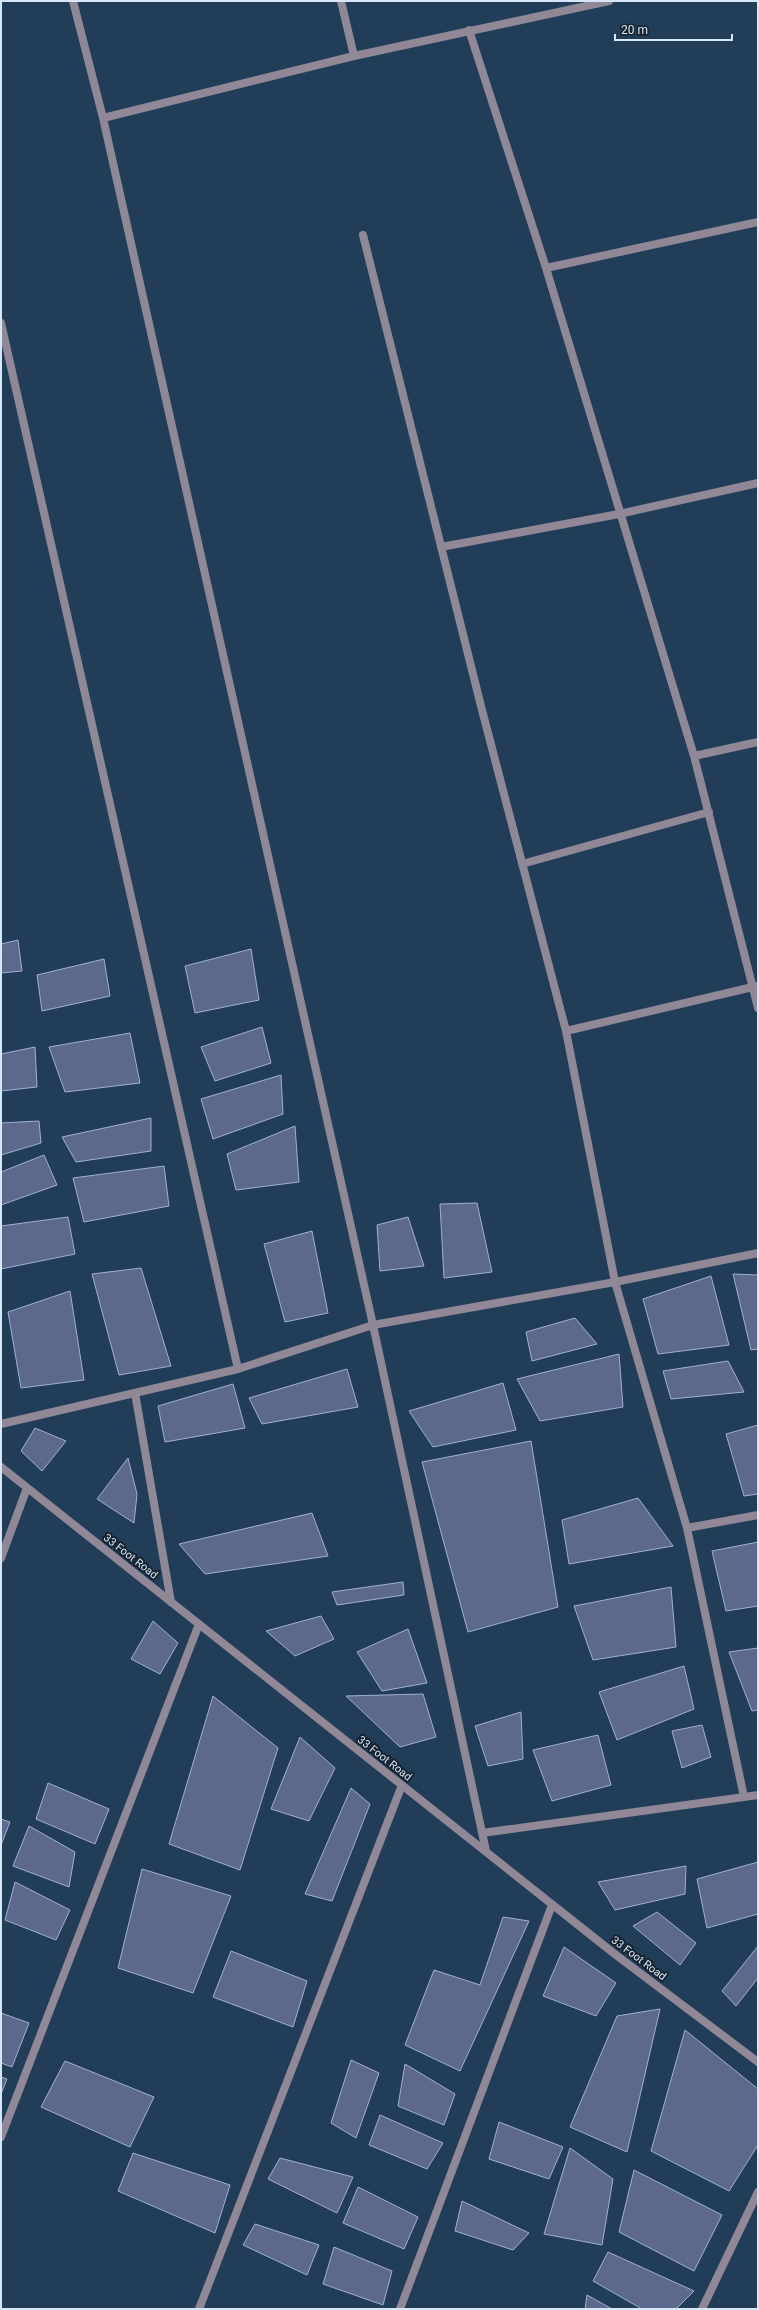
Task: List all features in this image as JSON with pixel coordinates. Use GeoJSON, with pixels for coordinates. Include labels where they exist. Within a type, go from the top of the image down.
{"type":"FeatureCollection","features":[{"type":"Feature","properties":{"kind":"street"},"geometry":{"type":"LineString","coordinates":[[73,1],[103,118],[373,1324],[486,1851]]}},
{"type":"Feature","properties":{"kind":"street"},"geometry":{"type":"LineString","coordinates":[[341,1],[354,56]]}},
{"type":"Feature","properties":{"kind":"street"},"geometry":{"type":"LineString","coordinates":[[103,118],[354,56],[609,1]]}},
{"type":"Feature","properties":{"kind":"street"},"geometry":{"type":"LineString","coordinates":[[469,30],[546,268],[619,514],[694,756],[755,986],[758,1008]]}},
{"type":"Feature","properties":{"kind":"street"},"geometry":{"type":"LineString","coordinates":[[546,268],[758,222]]}},
{"type":"Feature","properties":{"kind":"street"},"geometry":{"type":"LineString","coordinates":[[363,235],[441,547],[566,1031],[615,1282],[687,1528],[744,1797]]}},
{"type":"Feature","properties":{"kind":"street"},"geometry":{"type":"LineString","coordinates":[[1,323],[238,1369]]}},
{"type":"Feature","properties":{"kind":"street"},"geometry":{"type":"LineString","coordinates":[[441,547],[619,514],[758,484]]}},
{"type":"Feature","properties":{"kind":"street"},"geometry":{"type":"LineString","coordinates":[[694,756],[758,742]]}},
{"type":"Feature","properties":{"kind":"street"},"geometry":{"type":"LineString","coordinates":[[522,864],[709,812]]}},
{"type":"Feature","properties":{"kind":"street"},"geometry":{"type":"LineString","coordinates":[[566,1031],[755,986]]}},
{"type":"Feature","properties":{"kind":"street"},"geometry":{"type":"LineString","coordinates":[[1,1424],[238,1369],[373,1324],[615,1282],[758,1253]]}},
{"type":"Feature","properties":{"kind":"street"},"geometry":{"type":"LineString","coordinates":[[135,1393],[171,1602]]}},
{"type":"Feature","properties":{"kind":"street","name":"33 Foot Road"},"geometry":{"type":"LineString","coordinates":[[1,1467],[486,1851],[552,1905],[758,2062]]}},
{"type":"Feature","properties":{"kind":"street"},"geometry":{"type":"LineString","coordinates":[[1,1558],[27,1488]]}},
{"type":"Feature","properties":{"kind":"street"},"geometry":{"type":"LineString","coordinates":[[687,1528],[758,1515]]}},
{"type":"Feature","properties":{"kind":"street"},"geometry":{"type":"LineString","coordinates":[[1,2137],[199,1624]]}},
{"type":"Feature","properties":{"kind":"street"},"geometry":{"type":"LineString","coordinates":[[199,2309],[402,1785]]}},
{"type":"Feature","properties":{"kind":"street"},"geometry":{"type":"LineString","coordinates":[[482,1833],[758,1795]]}},
{"type":"Feature","properties":{"kind":"street"},"geometry":{"type":"LineString","coordinates":[[400,2309],[552,1905]]}},
{"type":"Feature","properties":{"kind":"street"},"geometry":{"type":"LineString","coordinates":[[702,2309],[758,2192]]}},
{"type":"Feature","properties":{"kind":"building"},"geometry":{"type":"Polygon","coordinates":[[[18,940],[22,971],[1,973],[1,944],[18,940]]]}},
{"type":"Feature","properties":{"kind":"building"},"geometry":{"type":"Polygon","coordinates":[[[251,949],[259,1000],[195,1013],[185,966],[251,949]]]}},
{"type":"Feature","properties":{"kind":"building"},"geometry":{"type":"Polygon","coordinates":[[[104,959],[110,996],[42,1011],[37,975],[104,959]]]}},
{"type":"Feature","properties":{"kind":"building"},"geometry":{"type":"Polygon","coordinates":[[[262,1027],[271,1063],[215,1081],[201,1047],[262,1027]]]}},
{"type":"Feature","properties":{"kind":"building"},"geometry":{"type":"Polygon","coordinates":[[[130,1033],[140,1083],[65,1092],[49,1047],[130,1033]]]}},
{"type":"Feature","properties":{"kind":"building"},"geometry":{"type":"Polygon","coordinates":[[[35,1047],[37,1087],[1,1091],[1,1054],[35,1047]]]}},
{"type":"Feature","properties":{"kind":"building"},"geometry":{"type":"Polygon","coordinates":[[[281,1075],[283,1114],[213,1139],[201,1099],[281,1075]]]}},
{"type":"Feature","properties":{"kind":"building"},"geometry":{"type":"Polygon","coordinates":[[[151,1118],[151,1151],[76,1162],[62,1137],[151,1118]]]}},
{"type":"Feature","properties":{"kind":"building"},"geometry":{"type":"Polygon","coordinates":[[[39,1121],[41,1143],[1,1155],[1,1123],[39,1121]]]}},
{"type":"Feature","properties":{"kind":"building"},"geometry":{"type":"Polygon","coordinates":[[[295,1126],[299,1182],[236,1190],[227,1154],[295,1126]]]}},
{"type":"Feature","properties":{"kind":"building"},"geometry":{"type":"Polygon","coordinates":[[[44,1155],[57,1185],[1,1205],[1,1172],[44,1155]]]}},
{"type":"Feature","properties":{"kind":"building"},"geometry":{"type":"Polygon","coordinates":[[[164,1166],[169,1206],[84,1222],[73,1178],[164,1166]]]}},
{"type":"Feature","properties":{"kind":"building"},"geometry":{"type":"Polygon","coordinates":[[[477,1203],[492,1272],[444,1278],[440,1204],[477,1203]]]}},
{"type":"Feature","properties":{"kind":"building"},"geometry":{"type":"Polygon","coordinates":[[[68,1217],[75,1254],[1,1269],[1,1226],[68,1217]]]}},
{"type":"Feature","properties":{"kind":"building"},"geometry":{"type":"Polygon","coordinates":[[[408,1217],[424,1266],[380,1271],[377,1225],[408,1217]]]}},
{"type":"Feature","properties":{"kind":"building"},"geometry":{"type":"Polygon","coordinates":[[[312,1231],[328,1313],[285,1322],[264,1244],[312,1231]]]}},
{"type":"Feature","properties":{"kind":"building"},"geometry":{"type":"Polygon","coordinates":[[[141,1268],[171,1366],[119,1375],[92,1274],[141,1268]]]}},
{"type":"Feature","properties":{"kind":"building"},"geometry":{"type":"Polygon","coordinates":[[[733,1274],[758,1275],[758,1349],[751,1350],[733,1274]]]}},
{"type":"Feature","properties":{"kind":"building"},"geometry":{"type":"Polygon","coordinates":[[[711,1276],[729,1345],[658,1354],[643,1299],[711,1276]]]}},
{"type":"Feature","properties":{"kind":"building"},"geometry":{"type":"Polygon","coordinates":[[[70,1291],[84,1380],[21,1388],[8,1312],[70,1291]]]}},
{"type":"Feature","properties":{"kind":"building"},"geometry":{"type":"Polygon","coordinates":[[[575,1318],[597,1344],[532,1361],[526,1332],[575,1318]]]}},
{"type":"Feature","properties":{"kind":"building"},"geometry":{"type":"Polygon","coordinates":[[[619,1354],[623,1407],[540,1421],[517,1379],[619,1354]]]}},
{"type":"Feature","properties":{"kind":"building"},"geometry":{"type":"Polygon","coordinates":[[[728,1361],[744,1392],[671,1399],[663,1371],[728,1361]]]}},
{"type":"Feature","properties":{"kind":"building"},"geometry":{"type":"Polygon","coordinates":[[[347,1369],[358,1407],[262,1424],[249,1398],[347,1369]]]}},
{"type":"Feature","properties":{"kind":"building"},"geometry":{"type":"Polygon","coordinates":[[[503,1383],[516,1430],[433,1447],[409,1411],[503,1383]]]}},
{"type":"Feature","properties":{"kind":"building"},"geometry":{"type":"Polygon","coordinates":[[[233,1384],[245,1428],[165,1442],[158,1406],[233,1384]]]}},
{"type":"Feature","properties":{"kind":"building"},"geometry":{"type":"Polygon","coordinates":[[[758,1425],[758,1494],[744,1496],[726,1434],[758,1425]]]}},
{"type":"Feature","properties":{"kind":"building"},"geometry":{"type":"Polygon","coordinates":[[[35,1428],[66,1441],[42,1471],[21,1451],[35,1428]]]}},
{"type":"Feature","properties":{"kind":"building"},"geometry":{"type":"Polygon","coordinates":[[[531,1441],[558,1607],[468,1632],[422,1462],[531,1441]]]}},
{"type":"Feature","properties":{"kind":"building"},"geometry":{"type":"Polygon","coordinates":[[[128,1458],[137,1494],[134,1523],[97,1499],[128,1458]]]}},
{"type":"Feature","properties":{"kind":"building"},"geometry":{"type":"Polygon","coordinates":[[[638,1498],[673,1546],[569,1564],[562,1520],[638,1498]]]}},
{"type":"Feature","properties":{"kind":"building"},"geometry":{"type":"Polygon","coordinates":[[[312,1513],[328,1556],[205,1574],[179,1544],[312,1513]]]}},
{"type":"Feature","properties":{"kind":"building"},"geometry":{"type":"Polygon","coordinates":[[[758,1542],[758,1606],[726,1611],[712,1551],[758,1542]]]}},
{"type":"Feature","properties":{"kind":"building"},"geometry":{"type":"Polygon","coordinates":[[[403,1582],[404,1595],[337,1605],[332,1592],[403,1582]]]}},
{"type":"Feature","properties":{"kind":"building"},"geometry":{"type":"Polygon","coordinates":[[[671,1587],[676,1647],[593,1660],[574,1606],[671,1587]]]}},
{"type":"Feature","properties":{"kind":"building"},"geometry":{"type":"Polygon","coordinates":[[[321,1616],[334,1639],[295,1656],[266,1631],[321,1616]]]}},
{"type":"Feature","properties":{"kind":"building"},"geometry":{"type":"Polygon","coordinates":[[[153,1621],[178,1643],[160,1674],[131,1659],[153,1621]]]}},
{"type":"Feature","properties":{"kind":"building"},"geometry":{"type":"Polygon","coordinates":[[[408,1629],[427,1683],[382,1691],[357,1652],[408,1629]]]}},
{"type":"Feature","properties":{"kind":"building"},"geometry":{"type":"Polygon","coordinates":[[[758,1648],[758,1710],[752,1711],[729,1652],[758,1648]]]}},
{"type":"Feature","properties":{"kind":"building"},"geometry":{"type":"Polygon","coordinates":[[[684,1666],[694,1709],[617,1740],[599,1692],[684,1666]]]}},
{"type":"Feature","properties":{"kind":"building"},"geometry":{"type":"Polygon","coordinates":[[[423,1694],[436,1737],[400,1747],[346,1696],[423,1694]]]}},
{"type":"Feature","properties":{"kind":"building"},"geometry":{"type":"Polygon","coordinates":[[[213,1696],[278,1748],[240,1870],[169,1844],[213,1696]]]}},
{"type":"Feature","properties":{"kind":"building"},"geometry":{"type":"Polygon","coordinates":[[[521,1712],[523,1759],[488,1766],[475,1726],[521,1712]]]}},
{"type":"Feature","properties":{"kind":"building"},"geometry":{"type":"Polygon","coordinates":[[[702,1725],[711,1757],[682,1768],[672,1731],[702,1725]]]}},
{"type":"Feature","properties":{"kind":"building"},"geometry":{"type":"Polygon","coordinates":[[[598,1735],[611,1785],[552,1801],[533,1750],[598,1735]]]}},
{"type":"Feature","properties":{"kind":"building"},"geometry":{"type":"Polygon","coordinates":[[[300,1737],[335,1768],[309,1821],[271,1809],[300,1737]]]}},
{"type":"Feature","properties":{"kind":"building"},"geometry":{"type":"Polygon","coordinates":[[[48,1783],[109,1809],[95,1844],[36,1819],[48,1783]]]}},
{"type":"Feature","properties":{"kind":"building"},"geometry":{"type":"Polygon","coordinates":[[[351,1788],[370,1804],[332,1901],[305,1894],[351,1788]]]}},
{"type":"Feature","properties":{"kind":"building"},"geometry":{"type":"Polygon","coordinates":[[[1,1819],[10,1822],[1,1845],[1,1819]]]}},
{"type":"Feature","properties":{"kind":"building"},"geometry":{"type":"Polygon","coordinates":[[[29,1826],[75,1852],[69,1887],[13,1866],[29,1826]]]}},
{"type":"Feature","properties":{"kind":"building"},"geometry":{"type":"Polygon","coordinates":[[[758,1862],[758,1914],[707,1928],[697,1879],[758,1862]]]}},
{"type":"Feature","properties":{"kind":"building"},"geometry":{"type":"Polygon","coordinates":[[[686,1866],[685,1894],[615,1910],[598,1882],[686,1866]]]}},
{"type":"Feature","properties":{"kind":"building"},"geometry":{"type":"Polygon","coordinates":[[[142,1869],[231,1896],[193,1993],[118,1968],[142,1869]]]}},
{"type":"Feature","properties":{"kind":"building"},"geometry":{"type":"Polygon","coordinates":[[[15,1882],[70,1910],[56,1940],[5,1920],[15,1882]]]}},
{"type":"Feature","properties":{"kind":"building"},"geometry":{"type":"Polygon","coordinates":[[[657,1912],[696,1943],[680,1965],[633,1926],[657,1912]]]}},
{"type":"Feature","properties":{"kind":"building"},"geometry":{"type":"Polygon","coordinates":[[[503,1917],[529,1921],[460,2071],[405,2045],[434,1970],[480,1985],[503,1917]]]}},
{"type":"Feature","properties":{"kind":"building"},"geometry":{"type":"Polygon","coordinates":[[[758,1946],[758,1978],[736,2006],[722,1991],[758,1946]]]}},
{"type":"Feature","properties":{"kind":"building"},"geometry":{"type":"Polygon","coordinates":[[[564,1947],[616,1983],[596,2016],[543,1996],[564,1947]]]}},
{"type":"Feature","properties":{"kind":"building"},"geometry":{"type":"Polygon","coordinates":[[[231,1951],[307,1981],[293,2027],[213,1997],[231,1951]]]}},
{"type":"Feature","properties":{"kind":"building"},"geometry":{"type":"Polygon","coordinates":[[[660,2009],[627,2152],[570,2127],[617,2016],[660,2009]]]}},
{"type":"Feature","properties":{"kind":"building"},"geometry":{"type":"Polygon","coordinates":[[[1,2013],[29,2023],[12,2067],[1,2063],[1,2013]]]}},
{"type":"Feature","properties":{"kind":"building"},"geometry":{"type":"Polygon","coordinates":[[[685,2030],[758,2089],[758,2145],[729,2191],[651,2151],[685,2030]]]}},
{"type":"Feature","properties":{"kind":"building"},"geometry":{"type":"Polygon","coordinates":[[[351,2060],[379,2073],[356,2138],[331,2123],[351,2060]]]}},
{"type":"Feature","properties":{"kind":"building"},"geometry":{"type":"Polygon","coordinates":[[[65,2061],[154,2097],[130,2147],[41,2107],[65,2061]]]}},
{"type":"Feature","properties":{"kind":"building"},"geometry":{"type":"Polygon","coordinates":[[[405,2064],[455,2094],[444,2125],[398,2106],[405,2064]]]}},
{"type":"Feature","properties":{"kind":"building"},"geometry":{"type":"Polygon","coordinates":[[[1,2077],[7,2079],[1,2094],[1,2077]]]}},
{"type":"Feature","properties":{"kind":"building"},"geometry":{"type":"Polygon","coordinates":[[[380,2115],[443,2143],[427,2169],[369,2145],[380,2115]]]}},
{"type":"Feature","properties":{"kind":"building"},"geometry":{"type":"Polygon","coordinates":[[[499,2122],[563,2147],[549,2179],[489,2159],[499,2122]]]}},
{"type":"Feature","properties":{"kind":"building"},"geometry":{"type":"Polygon","coordinates":[[[570,2148],[613,2179],[602,2245],[544,2234],[570,2148]]]}},
{"type":"Feature","properties":{"kind":"building"},"geometry":{"type":"Polygon","coordinates":[[[133,2153],[230,2185],[215,2233],[118,2191],[133,2153]]]}},
{"type":"Feature","properties":{"kind":"building"},"geometry":{"type":"Polygon","coordinates":[[[280,2158],[353,2177],[337,2213],[268,2179],[280,2158]]]}},
{"type":"Feature","properties":{"kind":"building"},"geometry":{"type":"Polygon","coordinates":[[[634,2170],[722,2215],[694,2271],[619,2232],[634,2170]]]}},
{"type":"Feature","properties":{"kind":"building"},"geometry":{"type":"Polygon","coordinates":[[[358,2187],[418,2217],[404,2249],[343,2223],[358,2187]]]}},
{"type":"Feature","properties":{"kind":"building"},"geometry":{"type":"Polygon","coordinates":[[[462,2201],[529,2233],[513,2250],[455,2231],[462,2201]]]}},
{"type":"Feature","properties":{"kind":"building"},"geometry":{"type":"Polygon","coordinates":[[[255,2224],[319,2245],[307,2275],[243,2245],[255,2224]]]}},
{"type":"Feature","properties":{"kind":"building"},"geometry":{"type":"Polygon","coordinates":[[[334,2247],[392,2271],[383,2305],[323,2284],[334,2247]]]}},
{"type":"Feature","properties":{"kind":"building"},"geometry":{"type":"Polygon","coordinates":[[[608,2252],[694,2291],[676,2309],[642,2309],[593,2281],[608,2252]]]}},
{"type":"Feature","properties":{"kind":"building"},"geometry":{"type":"Polygon","coordinates":[[[587,2295],[612,2309],[585,2309],[587,2295]]]}}]}
